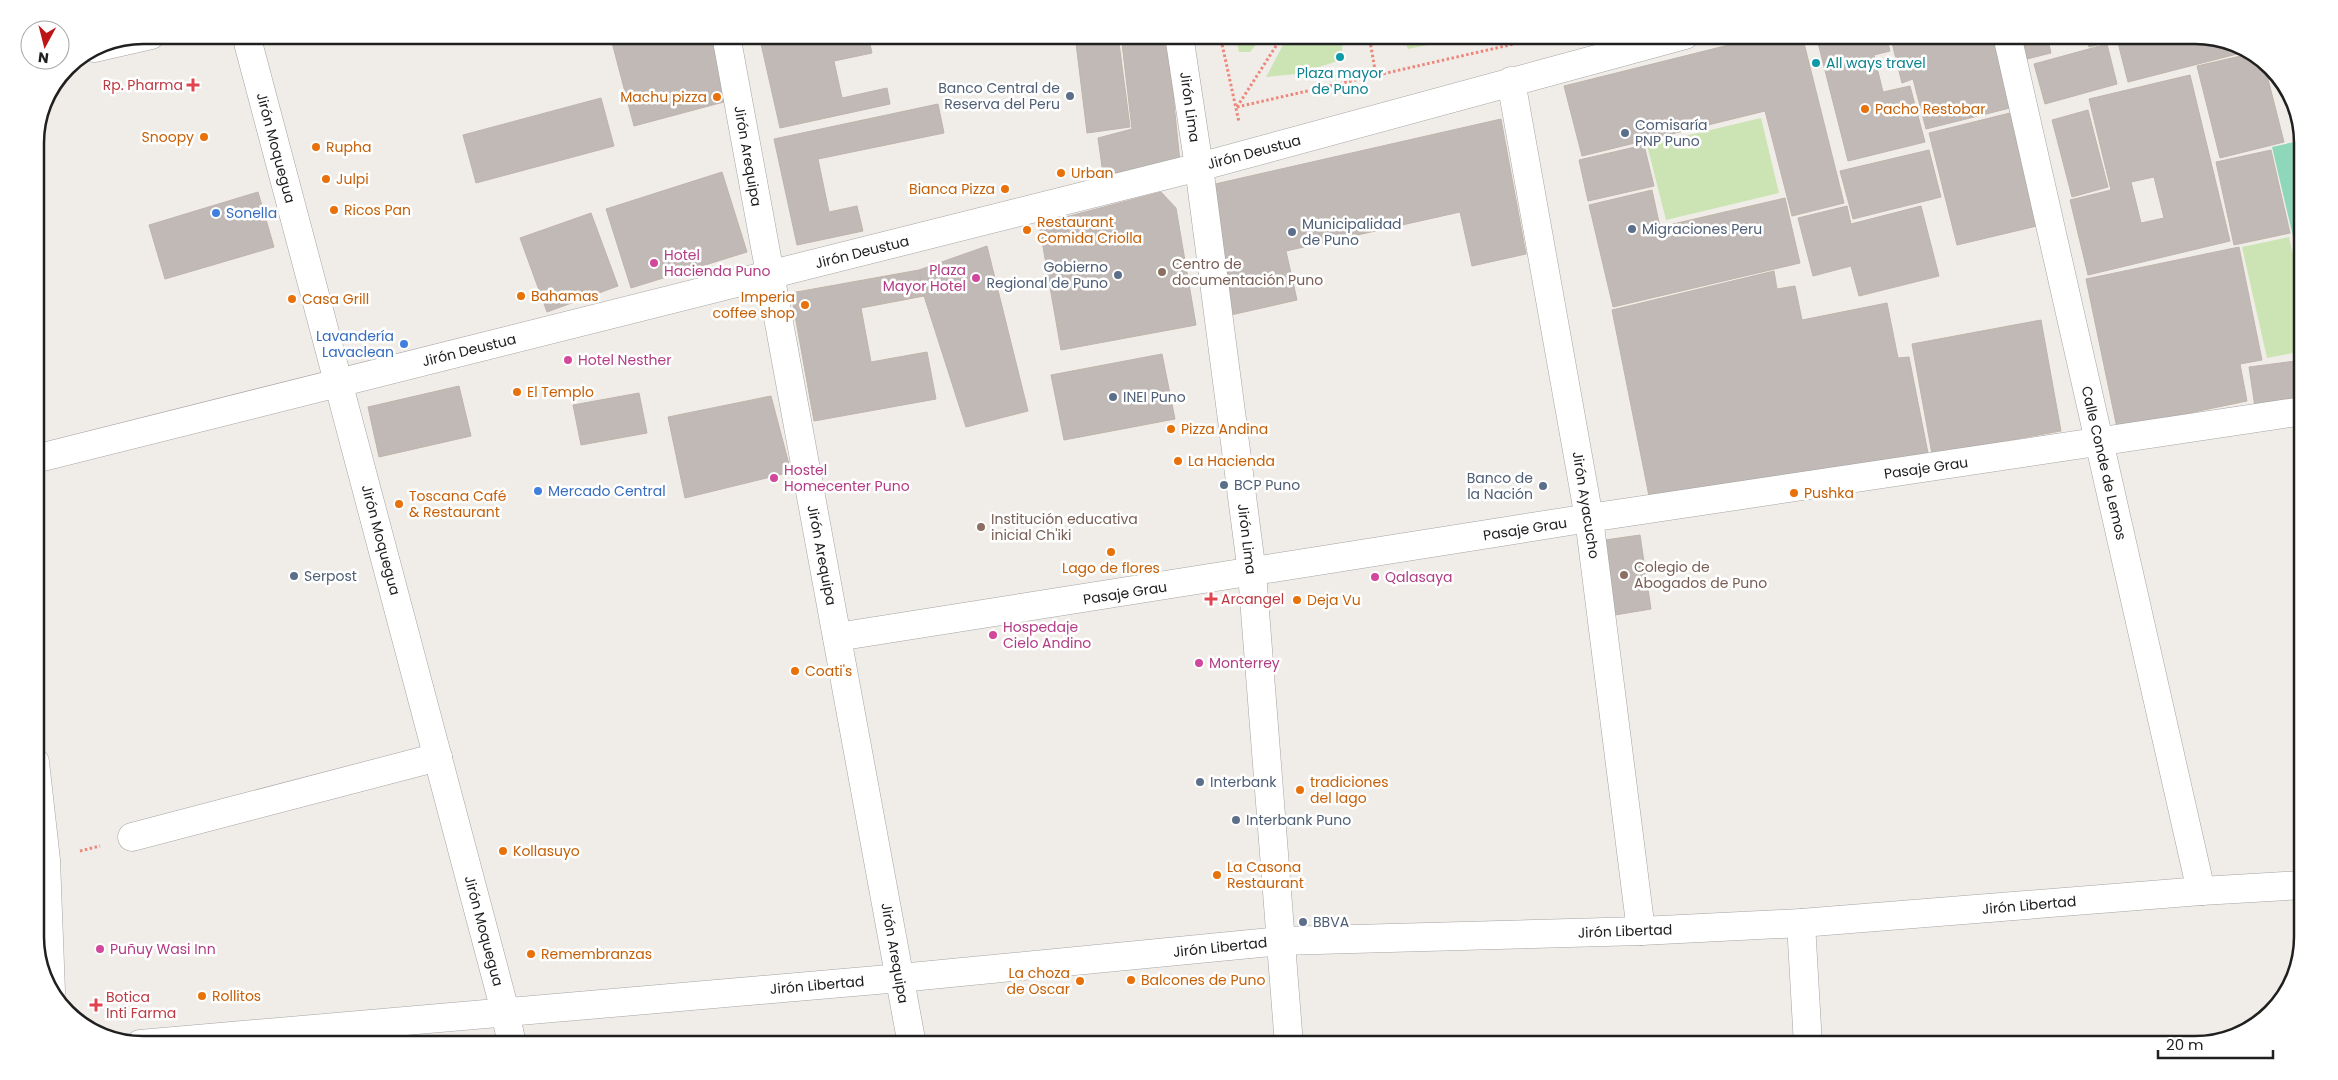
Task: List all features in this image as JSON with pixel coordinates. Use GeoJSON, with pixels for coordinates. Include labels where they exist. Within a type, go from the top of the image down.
{"type":"FeatureCollection","features":[{"type":"Feature","properties":{"kind":"street","name":"Jirón Moquegua"},"geometry":{"type":"LineString","coordinates":[[248,44],[340,383],[510,1036]]}},
{"type":"Feature","properties":{"kind":"street","name":"Jirón Arequipa"},"geometry":{"type":"LineString","coordinates":[[728,44],[910,1036]]}},
{"type":"Feature","properties":{"kind":"street","name":"Jirón Lima"},"geometry":{"type":"LineString","coordinates":[[1180,44],[1199,167],[1252,573],[1288,1036]]}},
{"type":"Feature","properties":{"kind":"street","name":"Jirón Deustua"},"geometry":{"type":"LineString","coordinates":[[44,457],[1199,167],[1511,81],[1597,46],[1613,44]]}},
{"type":"Feature","properties":{"kind":"street","name":"Calle Conde de Lemos"},"geometry":{"type":"LineString","coordinates":[[2009,44],[2201,891]]}},
{"type":"Feature","properties":{"kind":"street","name":"Jirón Ayacucho"},"geometry":{"type":"LineString","coordinates":[[1511,81],[1589,518],[1641,931]]}},
{"type":"Feature","properties":{"kind":"street","name":"Pasaje Grau"},"geometry":{"type":"LineString","coordinates":[[837,638],[1589,518],[2294,412]]}},
{"type":"Feature","properties":{"kind":"street"},"geometry":{"type":"LineString","coordinates":[[132,837],[438,757]]}},
{"type":"Feature","properties":{"kind":"street"},"geometry":{"type":"LineString","coordinates":[[44,842],[50,972]]}},
{"type":"Feature","properties":{"kind":"street","name":"Jirón Libertad"},"geometry":{"type":"LineString","coordinates":[[228,1036],[900,978],[1281,941],[1641,931],[1801,923],[2201,891],[2294,886]]}},
{"type":"Feature","properties":{"kind":"street"},"geometry":{"type":"LineString","coordinates":[[1801,923],[1807,1036]]}},
{"type":"Feature","properties":{"kind":"path"},"geometry":{"type":"LineString","coordinates":[[1222,44],[1237,107]]}},
{"type":"Feature","properties":{"kind":"path"},"geometry":{"type":"LineString","coordinates":[[1237,107],[1277,44]]}},
{"type":"Feature","properties":{"kind":"path"},"geometry":{"type":"LineString","coordinates":[[1370,44],[1376,76]]}},
{"type":"Feature","properties":{"kind":"path"},"geometry":{"type":"LineString","coordinates":[[1237,107],[1376,76],[1504,44]]}},
{"type":"Feature","properties":{"kind":"path"},"geometry":{"type":"LineString","coordinates":[[46,860],[132,837]]}},
{"type":"Feature","properties":{"kind":"green space"},"geometry":{"type":"Polygon","coordinates":[[[1237,44],[1257,44],[1250,52],[1239,52],[1237,44]]]}},
{"type":"Feature","properties":{"kind":"green space"},"geometry":{"type":"Polygon","coordinates":[[[1343,44],[1341,60],[1297,74],[1266,77],[1283,45],[1343,44]]]}},
{"type":"Feature","properties":{"kind":"green space"},"geometry":{"type":"Polygon","coordinates":[[[1406,44],[1433,44],[1408,49],[1406,44]]]}},
{"type":"Feature","properties":{"kind":"green space"},"geometry":{"type":"Polygon","coordinates":[[[1761,118],[1779,193],[1666,220],[1647,145],[1761,118]]]}},
{"type":"Feature","properties":{"kind":"green space"},"geometry":{"type":"Polygon","coordinates":[[[2294,142],[2294,241],[2272,147],[2294,142]]]}},
{"type":"Feature","properties":{"kind":"green space"},"geometry":{"type":"Polygon","coordinates":[[[2289,237],[2294,259],[2294,353],[2267,358],[2242,247],[2289,237]]]}},
{"type":"Feature","properties":{"kind":"building"},"geometry":{"type":"Polygon","coordinates":[[[612,44],[720,44],[735,99],[634,126],[612,44]]]}},
{"type":"Feature","properties":{"kind":"building"},"geometry":{"type":"Polygon","coordinates":[[[761,44],[870,44],[872,53],[834,61],[842,98],[887,88],[890,104],[780,128],[761,44]]]}},
{"type":"Feature","properties":{"kind":"building"},"geometry":{"type":"Polygon","coordinates":[[[1076,44],[1119,44],[1130,127],[1087,133],[1076,44]]]}},
{"type":"Feature","properties":{"kind":"building"},"geometry":{"type":"Polygon","coordinates":[[[1122,44],[1168,44],[1180,162],[1104,181],[1098,138],[1132,129],[1122,44]]]}},
{"type":"Feature","properties":{"kind":"building","name":"Comisaría PNP Puno"},"geometry":{"type":"Polygon","coordinates":[[[1733,44],[1804,44],[1844,203],[1792,216],[1765,111],[1582,156],[1564,86],[1733,44]]]}},
{"type":"Feature","properties":{"kind":"building"},"geometry":{"type":"Polygon","coordinates":[[[1818,44],[1888,44],[1890,51],[1874,55],[1883,92],[1910,86],[1925,142],[1848,161],[1818,44]]]}},
{"type":"Feature","properties":{"kind":"building"},"geometry":{"type":"Polygon","coordinates":[[[1892,44],[1998,44],[2014,107],[1926,129],[1913,79],[1902,83],[1892,44]]]}},
{"type":"Feature","properties":{"kind":"building"},"geometry":{"type":"Polygon","coordinates":[[[2023,44],[2049,44],[2051,53],[2027,59],[2023,44]]]}},
{"type":"Feature","properties":{"kind":"building"},"geometry":{"type":"Polygon","coordinates":[[[2088,44],[2102,44],[2089,47],[2088,44]]]}},
{"type":"Feature","properties":{"kind":"building"},"geometry":{"type":"Polygon","coordinates":[[[2107,44],[2117,84],[2045,104],[2034,64],[2107,44]]]}},
{"type":"Feature","properties":{"kind":"building"},"geometry":{"type":"Polygon","coordinates":[[[2118,44],[2201,44],[2221,47],[2238,54],[2128,82],[2118,44]]]}},
{"type":"Feature","properties":{"kind":"building"},"geometry":{"type":"Polygon","coordinates":[[[2242,56],[2255,64],[2267,75],[2284,142],[2220,158],[2197,66],[2242,56]]]}},
{"type":"Feature","properties":{"kind":"building"},"geometry":{"type":"Polygon","coordinates":[[[2190,75],[2230,241],[2088,275],[2070,200],[2111,190],[2089,99],[2190,75]],[[2154,177],[2131,182],[2141,223],[2164,218],[2154,177]]]}},
{"type":"Feature","properties":{"kind":"building"},"geometry":{"type":"Polygon","coordinates":[[[601,98],[614,146],[476,183],[463,135],[601,98]]]}},
{"type":"Feature","properties":{"kind":"building"},"geometry":{"type":"Polygon","coordinates":[[[938,104],[944,133],[818,159],[829,212],[857,206],[863,231],[797,245],[774,139],[938,104]]]}},
{"type":"Feature","properties":{"kind":"building"},"geometry":{"type":"Polygon","coordinates":[[[2088,110],[2108,187],[2072,197],[2052,120],[2088,110]]]}},
{"type":"Feature","properties":{"kind":"building"},"geometry":{"type":"Polygon","coordinates":[[[2014,112],[2041,225],[1957,245],[1929,133],[2014,112]]]}},
{"type":"Feature","properties":{"kind":"building","name":"Municipalidad de Puno"},"geometry":{"type":"Polygon","coordinates":[[[1501,119],[1526,254],[1472,266],[1460,212],[1286,251],[1297,300],[1231,315],[1202,187],[1501,119]]]}},
{"type":"Feature","properties":{"kind":"building"},"geometry":{"type":"Polygon","coordinates":[[[1644,145],[1654,186],[1588,201],[1579,160],[1644,145]]]}},
{"type":"Feature","properties":{"kind":"building"},"geometry":{"type":"Polygon","coordinates":[[[1929,150],[1941,197],[1853,219],[1840,171],[1929,150]]]}},
{"type":"Feature","properties":{"kind":"building"},"geometry":{"type":"Polygon","coordinates":[[[2271,150],[2290,233],[2234,245],[2216,162],[2271,150]]]}},
{"type":"Feature","properties":{"kind":"building"},"geometry":{"type":"Polygon","coordinates":[[[722,172],[747,252],[631,288],[606,209],[722,172]]]}},
{"type":"Feature","properties":{"kind":"building"},"geometry":{"type":"Polygon","coordinates":[[[1652,190],[1660,227],[1785,198],[1800,263],[1613,307],[1589,205],[1652,190]]]}},
{"type":"Feature","properties":{"kind":"building"},"geometry":{"type":"Polygon","coordinates":[[[258,192],[274,247],[165,279],[149,225],[258,192]]]}},
{"type":"Feature","properties":{"kind":"building","name":"Gobierno Regional de Puno"},"geometry":{"type":"Polygon","coordinates":[[[1161,192],[1176,208],[1196,325],[1061,350],[1039,224],[1161,192]]]}},
{"type":"Feature","properties":{"kind":"building"},"geometry":{"type":"Polygon","coordinates":[[[1847,206],[1851,224],[1921,206],[1939,276],[1859,296],[1851,266],[1813,276],[1798,218],[1847,206]]]}},
{"type":"Feature","properties":{"kind":"building"},"geometry":{"type":"Polygon","coordinates":[[[591,213],[618,286],[547,312],[520,238],[591,213]]]}},
{"type":"Feature","properties":{"kind":"building"},"geometry":{"type":"Polygon","coordinates":[[[987,246],[1028,411],[966,427],[924,296],[919,270],[987,246]]]}},
{"type":"Feature","properties":{"kind":"building"},"geometry":{"type":"Polygon","coordinates":[[[2239,247],[2262,360],[2240,364],[2247,401],[2117,428],[2086,279],[2239,247]]]}},
{"type":"Feature","properties":{"kind":"building"},"geometry":{"type":"Polygon","coordinates":[[[919,270],[924,296],[861,308],[871,362],[927,352],[936,399],[814,421],[791,293],[919,270]]]}},
{"type":"Feature","properties":{"kind":"building"},"geometry":{"type":"Polygon","coordinates":[[[1774,271],[1777,289],[1795,286],[1802,320],[1887,303],[1898,358],[1909,357],[1928,453],[1649,496],[1612,310],[1774,271]]]}},
{"type":"Feature","properties":{"kind":"building"},"geometry":{"type":"Polygon","coordinates":[[[2041,320],[2061,431],[1932,454],[1912,344],[2041,320]]]}},
{"type":"Feature","properties":{"kind":"building","name":"INEI Puno"},"geometry":{"type":"Polygon","coordinates":[[[1162,354],[1175,419],[1064,440],[1051,375],[1162,354]]]}},
{"type":"Feature","properties":{"kind":"building"},"geometry":{"type":"Polygon","coordinates":[[[2294,361],[2294,408],[2256,414],[2249,367],[2294,361]]]}},
{"type":"Feature","properties":{"kind":"building"},"geometry":{"type":"Polygon","coordinates":[[[459,386],[471,436],[379,457],[368,407],[459,386]]]}},
{"type":"Feature","properties":{"kind":"building"},"geometry":{"type":"Polygon","coordinates":[[[639,393],[647,433],[581,445],[573,405],[639,393]]]}},
{"type":"Feature","properties":{"kind":"building"},"geometry":{"type":"Polygon","coordinates":[[[771,396],[791,472],[685,498],[668,417],[771,396]]]}},
{"type":"Feature","properties":{"kind":"building","name":"Colegio de Abogados de Puno"},"geometry":{"type":"Polygon","coordinates":[[[1640,535],[1651,609],[1609,616],[1598,541],[1640,535]]]}},
{"type":"Feature","properties":{"kind":"place","name":"Plaza mayor de Puno"},"geometry":{"type":"Point","coordinates":[1340,57]}},
{"type":"Feature","properties":{"kind":"place","name":"All ways travel"},"geometry":{"type":"Point","coordinates":[1816,63]}},
{"type":"Feature","properties":{"kind":"place","name":"Rp. Pharma"},"geometry":{"type":"Point","coordinates":[193,85]}},
{"type":"Feature","properties":{"kind":"place","name":"Banco Central de Reserva del Peru"},"geometry":{"type":"Point","coordinates":[1070,96]}},
{"type":"Feature","properties":{"kind":"place","name":"Machu pizza"},"geometry":{"type":"Point","coordinates":[717,97]}},
{"type":"Feature","properties":{"kind":"place","name":"Pacho Restobar"},"geometry":{"type":"Point","coordinates":[1865,109]}},
{"type":"Feature","properties":{"kind":"place","name":"Comisaría PNP Puno"},"geometry":{"type":"Point","coordinates":[1625,133]}},
{"type":"Feature","properties":{"kind":"place","name":"Snoopy"},"geometry":{"type":"Point","coordinates":[204,137]}},
{"type":"Feature","properties":{"kind":"place","name":"Rupha"},"geometry":{"type":"Point","coordinates":[316,147]}},
{"type":"Feature","properties":{"kind":"place","name":"Urban"},"geometry":{"type":"Point","coordinates":[1061,173]}},
{"type":"Feature","properties":{"kind":"place","name":"Julpi"},"geometry":{"type":"Point","coordinates":[326,179]}},
{"type":"Feature","properties":{"kind":"place","name":"Bianca Pizza"},"geometry":{"type":"Point","coordinates":[1005,189]}},
{"type":"Feature","properties":{"kind":"place","name":"Ricos Pan"},"geometry":{"type":"Point","coordinates":[334,210]}},
{"type":"Feature","properties":{"kind":"place","name":"Sonella"},"geometry":{"type":"Point","coordinates":[216,213]}},
{"type":"Feature","properties":{"kind":"place","name":"Migraciones Peru"},"geometry":{"type":"Point","coordinates":[1632,229]}},
{"type":"Feature","properties":{"kind":"place","name":"Restaurant Comida Criolla"},"geometry":{"type":"Point","coordinates":[1027,230]}},
{"type":"Feature","properties":{"kind":"place","name":"Municipalidad de Puno"},"geometry":{"type":"Point","coordinates":[1292,232]}},
{"type":"Feature","properties":{"kind":"place","name":"Hotel Hacienda Puno"},"geometry":{"type":"Point","coordinates":[654,263]}},
{"type":"Feature","properties":{"kind":"place","name":"Centro de documentación Puno"},"geometry":{"type":"Point","coordinates":[1162,272]}},
{"type":"Feature","properties":{"kind":"place","name":"Gobierno Regional de Puno"},"geometry":{"type":"Point","coordinates":[1118,275]}},
{"type":"Feature","properties":{"kind":"place","name":"Plaza Mayor Hotel"},"geometry":{"type":"Point","coordinates":[976,278]}},
{"type":"Feature","properties":{"kind":"place","name":"Bahamas"},"geometry":{"type":"Point","coordinates":[521,296]}},
{"type":"Feature","properties":{"kind":"place","name":"Casa Grill"},"geometry":{"type":"Point","coordinates":[292,299]}},
{"type":"Feature","properties":{"kind":"place","name":"Imperia coffee shop"},"geometry":{"type":"Point","coordinates":[805,305]}},
{"type":"Feature","properties":{"kind":"place","name":"Lavandería Lavaclean"},"geometry":{"type":"Point","coordinates":[404,344]}},
{"type":"Feature","properties":{"kind":"place","name":"Hotel Nesther"},"geometry":{"type":"Point","coordinates":[568,360]}},
{"type":"Feature","properties":{"kind":"place","name":"El Templo"},"geometry":{"type":"Point","coordinates":[517,392]}},
{"type":"Feature","properties":{"kind":"place","name":"INEI Puno"},"geometry":{"type":"Point","coordinates":[1113,397]}},
{"type":"Feature","properties":{"kind":"place","name":"Pizza Andina"},"geometry":{"type":"Point","coordinates":[1171,429]}},
{"type":"Feature","properties":{"kind":"place","name":"La Hacienda"},"geometry":{"type":"Point","coordinates":[1178,461]}},
{"type":"Feature","properties":{"kind":"place","name":"Hostel Homecenter Puno"},"geometry":{"type":"Point","coordinates":[774,478]}},
{"type":"Feature","properties":{"kind":"place","name":"BCP Puno"},"geometry":{"type":"Point","coordinates":[1224,485]}},
{"type":"Feature","properties":{"kind":"place","name":"Banco de la Nación"},"geometry":{"type":"Point","coordinates":[1543,486]}},
{"type":"Feature","properties":{"kind":"place","name":"Mercado Central"},"geometry":{"type":"Point","coordinates":[538,491]}},
{"type":"Feature","properties":{"kind":"place","name":"Pushka"},"geometry":{"type":"Point","coordinates":[1794,493]}},
{"type":"Feature","properties":{"kind":"place","name":"Toscana Café & Restaurant"},"geometry":{"type":"Point","coordinates":[399,504]}},
{"type":"Feature","properties":{"kind":"place","name":"Institución educativa inicial Ch'iki"},"geometry":{"type":"Point","coordinates":[981,527]}},
{"type":"Feature","properties":{"kind":"place","name":"Lago de flores"},"geometry":{"type":"Point","coordinates":[1111,552]}},
{"type":"Feature","properties":{"kind":"place","name":"Colegio de Abogados de Puno"},"geometry":{"type":"Point","coordinates":[1624,575]}},
{"type":"Feature","properties":{"kind":"place","name":"Serpost"},"geometry":{"type":"Point","coordinates":[294,576]}},
{"type":"Feature","properties":{"kind":"place","name":"Qalasaya"},"geometry":{"type":"Point","coordinates":[1375,577]}},
{"type":"Feature","properties":{"kind":"place","name":"Arcangel"},"geometry":{"type":"Point","coordinates":[1211,599]}},
{"type":"Feature","properties":{"kind":"place","name":"Deja Vu"},"geometry":{"type":"Point","coordinates":[1297,600]}},
{"type":"Feature","properties":{"kind":"place","name":"Hospedaje Cielo Andino"},"geometry":{"type":"Point","coordinates":[993,635]}},
{"type":"Feature","properties":{"kind":"place","name":"Monterrey"},"geometry":{"type":"Point","coordinates":[1199,663]}},
{"type":"Feature","properties":{"kind":"place","name":"Coati's"},"geometry":{"type":"Point","coordinates":[795,671]}},
{"type":"Feature","properties":{"kind":"place","name":"Interbank"},"geometry":{"type":"Point","coordinates":[1200,782]}},
{"type":"Feature","properties":{"kind":"place","name":"tradiciones del lago"},"geometry":{"type":"Point","coordinates":[1300,790]}},
{"type":"Feature","properties":{"kind":"place","name":"Interbank Puno"},"geometry":{"type":"Point","coordinates":[1236,820]}},
{"type":"Feature","properties":{"kind":"place","name":"Kollasuyo"},"geometry":{"type":"Point","coordinates":[503,851]}},
{"type":"Feature","properties":{"kind":"place","name":"La Casona Restaurant"},"geometry":{"type":"Point","coordinates":[1217,875]}},
{"type":"Feature","properties":{"kind":"place","name":"BBVA"},"geometry":{"type":"Point","coordinates":[1303,922]}},
{"type":"Feature","properties":{"kind":"place","name":"Puñuy Wasi Inn"},"geometry":{"type":"Point","coordinates":[100,949]}},
{"type":"Feature","properties":{"kind":"place","name":"Remembranzas"},"geometry":{"type":"Point","coordinates":[531,954]}},
{"type":"Feature","properties":{"kind":"place","name":"Balcones de Puno"},"geometry":{"type":"Point","coordinates":[1131,980]}},
{"type":"Feature","properties":{"kind":"place","name":"La choza de Oscar"},"geometry":{"type":"Point","coordinates":[1080,981]}},
{"type":"Feature","properties":{"kind":"place","name":"Rollitos"},"geometry":{"type":"Point","coordinates":[202,996]}},
{"type":"Feature","properties":{"kind":"place","name":"Botica Inti Farma"},"geometry":{"type":"Point","coordinates":[96,1005]}}]}
